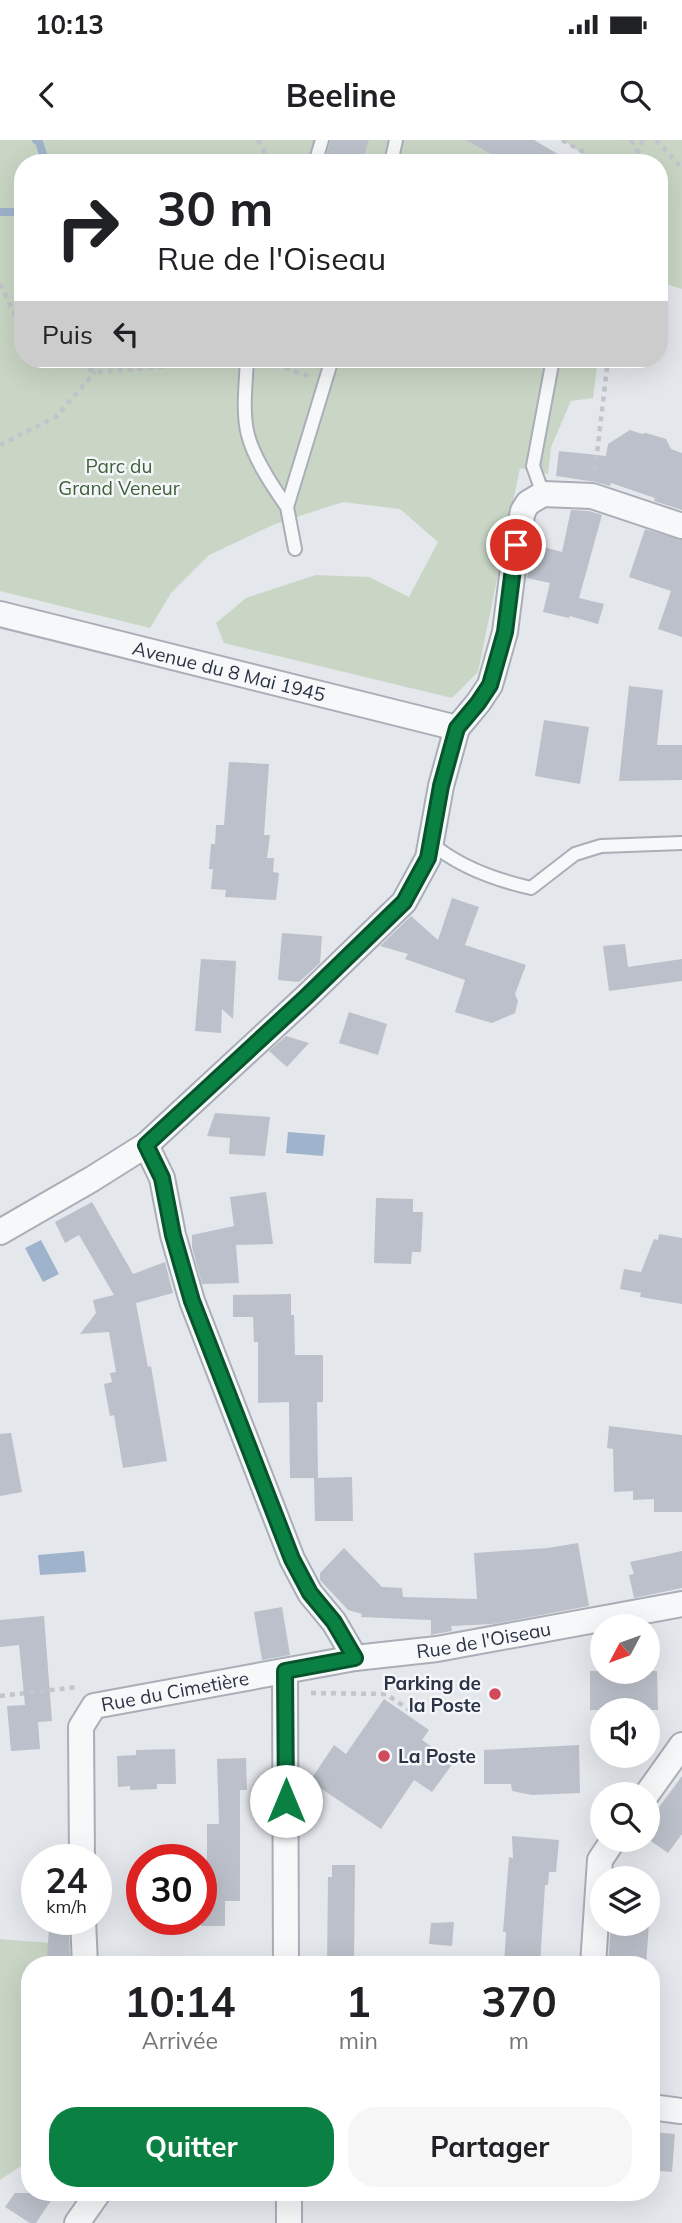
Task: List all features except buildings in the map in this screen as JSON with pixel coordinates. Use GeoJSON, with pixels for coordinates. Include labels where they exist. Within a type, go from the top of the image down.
{"type":"FeatureCollection","features":[{"type":"Feature","properties":{"kind":"street"},"geometry":{"type":"LineString","coordinates":[[0,1231],[146,1145],[404,902],[428,858],[441,786],[457,728],[490,685],[505,632],[516,545],[523,511],[528,503],[543,494],[592,496],[682,526]]}},
{"type":"Feature","properties":{"kind":"street","name":"Avenue du 8 Mai 1945"},"geometry":{"type":"LineString","coordinates":[[0,614],[457,728]]}},
{"type":"Feature","properties":{"kind":"street"},"geometry":{"type":"LineString","coordinates":[[146,1145],[162,1178],[173,1235],[192,1301],[292,1559],[310,1593],[334,1622],[355,1658]]}},
{"type":"Feature","properties":{"kind":"street","name":"Rue de l'Oiseau"},"geometry":{"type":"LineString","coordinates":[[286,1681],[355,1658],[437,1649],[682,1604]]}},
{"type":"Feature","properties":{"kind":"street"},"geometry":{"type":"LineString","coordinates":[[286,1681],[286,1956]]}},
{"type":"Feature","properties":{"kind":"street","name":"Rue du Cimetière"},"geometry":{"type":"LineString","coordinates":[[82,1844],[81,1727],[94,1706],[286,1681]]}},
{"type":"Feature","properties":{"kind":"street"},"geometry":{"type":"LineString","coordinates":[[656,1782],[682,1745]]}},
{"type":"Feature","properties":{"kind":"street"},"geometry":{"type":"LineString","coordinates":[[594,1956],[600,1860],[605,1852]]}},
{"type":"Feature","properties":{"kind":"street"},"geometry":{"type":"LineString","coordinates":[[84,1935],[85,1956]]}},
{"type":"Feature","properties":{"kind":"street"},"geometry":{"type":"LineString","coordinates":[[660,2108],[681,2111]]}},
{"type":"Feature","properties":{"kind":"street"},"geometry":{"type":"LineString","coordinates":[[78,2223],[93,2201]]}},
{"type":"Feature","properties":{"kind":"street"},"geometry":{"type":"LineString","coordinates":[[289,2201],[289,2223]]}},
{"type":"Feature","properties":{"kind":"lane"},"geometry":{"type":"LineString","coordinates":[[247,368],[245,396],[248,436],[267,477],[287,508],[295,549]]}},
{"type":"Feature","properties":{"kind":"lane"},"geometry":{"type":"LineString","coordinates":[[287,508],[329,368]]}},
{"type":"Feature","properties":{"kind":"lane"},"geometry":{"type":"LineString","coordinates":[[543,494],[533,466],[551,368]]}},
{"type":"Feature","properties":{"kind":"lane"},"geometry":{"type":"LineString","coordinates":[[431,843],[444,855],[498,881],[531,888],[575,854],[601,846],[682,844]]}},
{"type":"Feature","properties":{"kind":"path"},"geometry":{"type":"LineString","coordinates":[[562,140],[587,154]]}},
{"type":"Feature","properties":{"kind":"path"},"geometry":{"type":"LineString","coordinates":[[631,140],[638,150]]}},
{"type":"Feature","properties":{"kind":"path"},"geometry":{"type":"LineString","coordinates":[[636,154],[643,140]]}},
{"type":"Feature","properties":{"kind":"path"},"geometry":{"type":"LineString","coordinates":[[656,140],[682,168]]}},
{"type":"Feature","properties":{"kind":"path"},"geometry":{"type":"LineString","coordinates":[[0,284],[14,313]]}},
{"type":"Feature","properties":{"kind":"path"},"geometry":{"type":"LineString","coordinates":[[88,368],[95,372],[151,368]]}},
{"type":"Feature","properties":{"kind":"path"},"geometry":{"type":"LineString","coordinates":[[285,368],[325,382]]}},
{"type":"Feature","properties":{"kind":"path"},"geometry":{"type":"LineString","coordinates":[[592,496],[607,368]]}},
{"type":"Feature","properties":{"kind":"path"},"geometry":{"type":"LineString","coordinates":[[0,445],[56,417],[95,372]]}},
{"type":"Feature","properties":{"kind":"path"},"geometry":{"type":"LineString","coordinates":[[286,1681],[329,1695],[386,1694],[411,1711],[418,1700]]}},
{"type":"Feature","properties":{"kind":"path"},"geometry":{"type":"LineString","coordinates":[[0,1696],[84,1686],[94,1706]]}},
{"type":"Feature","properties":{"kind":"green space","name":"Parc du Grand Veneur"},"geometry":{"type":"Polygon","coordinates":[[[0,140],[524,140],[547,154],[14,154],[14,368],[597,368],[593,398],[571,401],[551,447],[548,474],[520,468],[478,672],[452,698],[224,643],[216,623],[246,598],[316,575],[369,577],[409,597],[438,542],[400,509],[343,502],[275,524],[209,555],[171,593],[150,628],[0,591],[0,140]]]}},
{"type":"Feature","properties":{"kind":"green space"},"geometry":{"type":"Polygon","coordinates":[[[562,140],[682,140],[682,289],[668,285],[668,154],[583,154],[562,140]]]}},
{"type":"Feature","properties":{"kind":"green space"},"geometry":{"type":"Polygon","coordinates":[[[0,1939],[50,1943],[50,1955],[57,1956],[21,1956],[21,2166],[0,2180],[0,1939]]]}},
{"type":"Feature","properties":{"kind":"water"},"geometry":{"type":"Polygon","coordinates":[[[288,1132],[325,1135],[323,1156],[286,1153],[288,1132]]]}},
{"type":"Feature","properties":{"kind":"water"},"geometry":{"type":"Polygon","coordinates":[[[41,1240],[59,1274],[43,1282],[25,1248],[41,1240]]]}},
{"type":"Feature","properties":{"kind":"water"},"geometry":{"type":"Polygon","coordinates":[[[84,1551],[86,1572],[40,1575],[38,1555],[84,1551]]]}},
{"type":"Feature","properties":{"kind":"waterway"},"geometry":{"type":"LineString","coordinates":[[36,140],[43,154]]}},
{"type":"Feature","properties":{"kind":"waterway"},"geometry":{"type":"LineString","coordinates":[[0,212],[14,212]]}},
{"type":"Feature","properties":{"kind":"place","name":"Parking de la Poste"},"geometry":{"type":"Point","coordinates":[495,1694]}},
{"type":"Feature","properties":{"kind":"place","name":"La Poste"},"geometry":{"type":"Point","coordinates":[384,1756]}},
{"type":"Feature","properties":{"kind":"route"},"geometry":{"type":"LineString","coordinates":[[286,1801],[285,1671],[355,1658],[334,1622],[310,1593],[292,1559],[192,1301],[173,1235],[162,1178],[146,1145],[404,902],[428,858],[441,786],[457,728],[490,685],[505,632],[516,545]]}}]}
